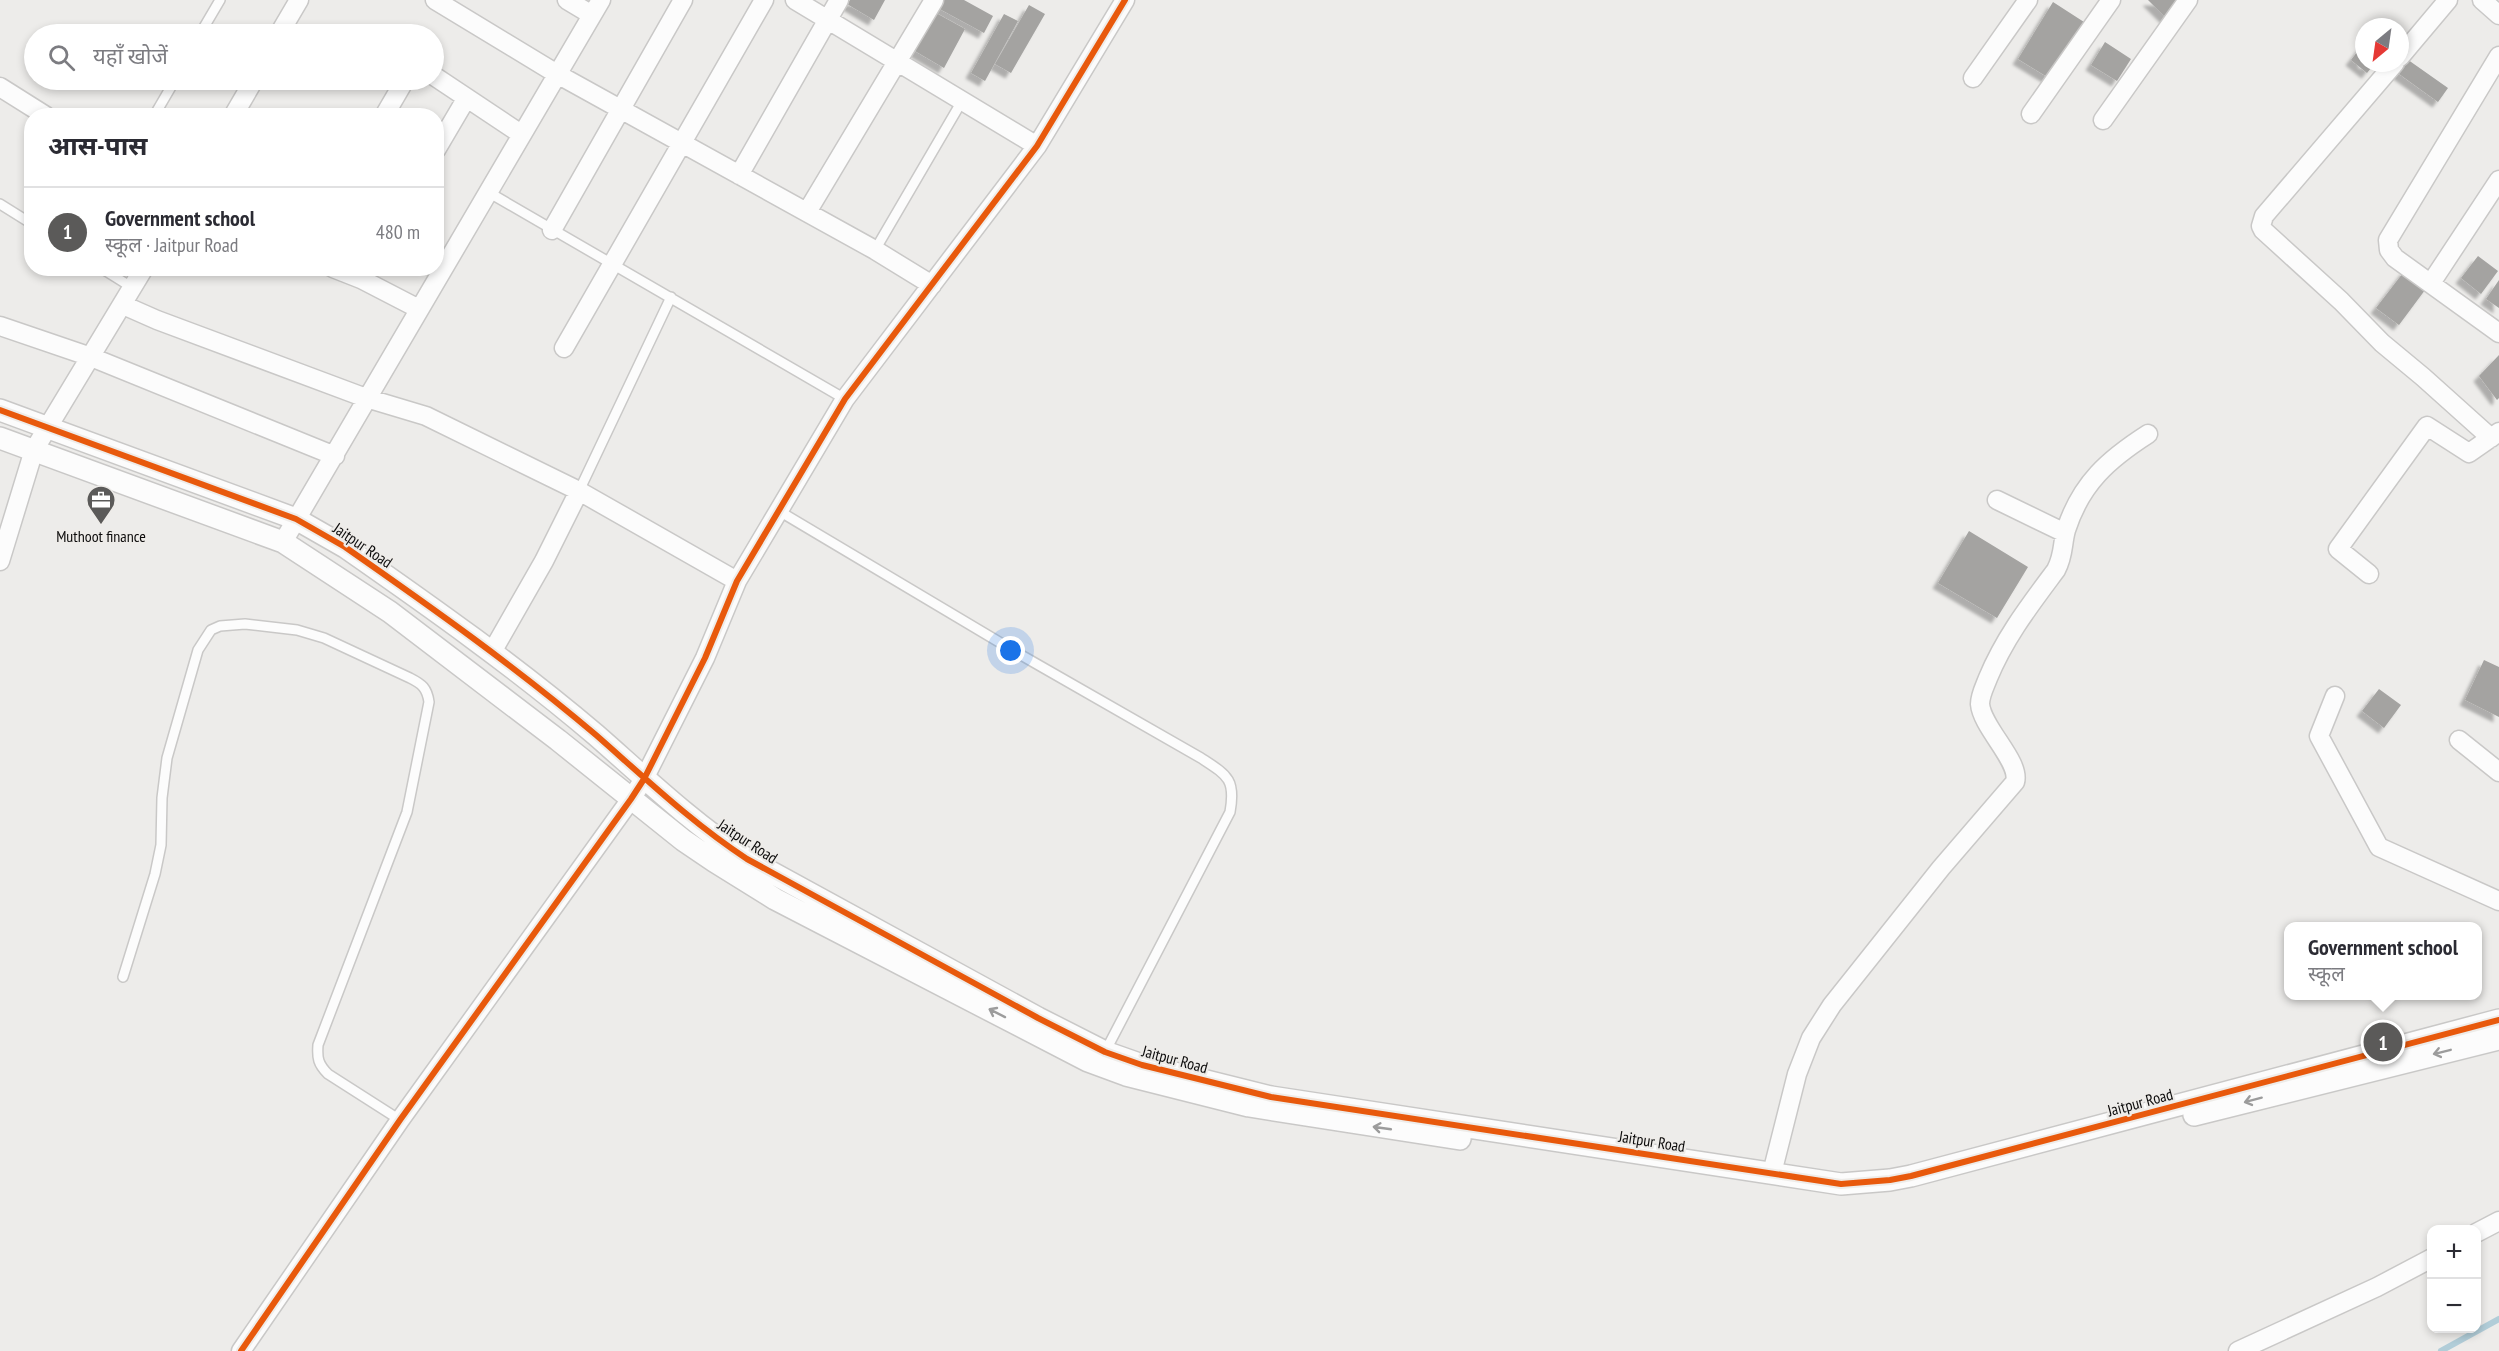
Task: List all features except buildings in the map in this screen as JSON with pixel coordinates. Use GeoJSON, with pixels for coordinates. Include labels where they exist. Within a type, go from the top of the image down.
{"type":"FeatureCollection","features":[{"type":"Feature","properties":{"kind":"street"},"geometry":{"type":"LineString","coordinates":[[285,24],[299,0]]}},
{"type":"Feature","properties":{"kind":"street"},"geometry":{"type":"LineString","coordinates":[[435,0],[557,74],[875,250],[932,285]]}},
{"type":"Feature","properties":{"kind":"street"},"geometry":{"type":"LineString","coordinates":[[444,266],[597,7],[567,0]]}},
{"type":"Feature","properties":{"kind":"street"},"geometry":{"type":"LineString","coordinates":[[552,230],[683,0]]}},
{"type":"Feature","properties":{"kind":"street"},"geometry":{"type":"LineString","coordinates":[[564,348],[680,142],[764,0]]}},
{"type":"Feature","properties":{"kind":"street"},"geometry":{"type":"LineString","coordinates":[[795,0],[1037,146]]}},
{"type":"Feature","properties":{"kind":"street"},"geometry":{"type":"LineString","coordinates":[[739,175],[839,0]]}},
{"type":"Feature","properties":{"kind":"street"},"geometry":{"type":"LineString","coordinates":[[807,212],[934,0]]}},
{"type":"Feature","properties":{"kind":"street"},"geometry":{"type":"LineString","coordinates":[[242,1351],[400,1120],[631,799],[644,779],[705,658],[737,581],[845,399],[1037,146],[1125,0]]}},
{"type":"Feature","properties":{"kind":"street"},"geometry":{"type":"LineString","coordinates":[[1973,78],[2028,0]]}},
{"type":"Feature","properties":{"kind":"street"},"geometry":{"type":"LineString","coordinates":[[2031,114],[2111,0]]}},
{"type":"Feature","properties":{"kind":"street"},"geometry":{"type":"LineString","coordinates":[[2103,120],[2188,0]]}},
{"type":"Feature","properties":{"kind":"street"},"geometry":{"type":"LineString","coordinates":[[2482,0],[2499,15]]}},
{"type":"Feature","properties":{"kind":"street"},"geometry":{"type":"LineString","coordinates":[[2409,45],[2442,2]]}},
{"type":"Feature","properties":{"kind":"street"},"geometry":{"type":"LineString","coordinates":[[2499,56],[2388,240],[2389,250],[2395,258],[2499,333]]}},
{"type":"Feature","properties":{"kind":"street"},"geometry":{"type":"LineString","coordinates":[[2369,574],[2338,549],[2427,426],[2469,453],[2495,435],[2382,343],[2261,226],[2264,216],[2387,72]]}},
{"type":"Feature","properties":{"kind":"street"},"geometry":{"type":"LineString","coordinates":[[444,83],[521,134]]}},
{"type":"Feature","properties":{"kind":"street"},"geometry":{"type":"LineString","coordinates":[[0,87],[33,108]]}},
{"type":"Feature","properties":{"kind":"street"},"geometry":{"type":"LineString","coordinates":[[238,108],[248,90]]}},
{"type":"Feature","properties":{"kind":"street"},"geometry":{"type":"LineString","coordinates":[[389,108],[399,90]]}},
{"type":"Feature","properties":{"kind":"street"},"geometry":{"type":"LineString","coordinates":[[444,136],[466,99]]}},
{"type":"Feature","properties":{"kind":"street"},"geometry":{"type":"LineString","coordinates":[[2431,283],[2499,180]]}},
{"type":"Feature","properties":{"kind":"street"},"geometry":{"type":"LineString","coordinates":[[2,551],[34,450],[140,276]]}},
{"type":"Feature","properties":{"kind":"street"},"geometry":{"type":"LineString","coordinates":[[367,276],[418,309]]}},
{"type":"Feature","properties":{"kind":"street"},"geometry":{"type":"LineString","coordinates":[[283,542],[438,276]]}},
{"type":"Feature","properties":{"kind":"street"},"geometry":{"type":"LineString","coordinates":[[123,305],[157,320],[366,398],[426,416],[579,491],[737,581]]}},
{"type":"Feature","properties":{"kind":"street"},"geometry":{"type":"LineString","coordinates":[[0,326],[91,357],[334,456]]}},
{"type":"Feature","properties":{"kind":"street","name":"Jaitpur Road"},"geometry":{"type":"LineString","coordinates":[[0,410],[296,519],[345,546],[492,652],[596,735],[644,779],[717,839],[747,859],[1038,1018],[1105,1052],[1142,1065],[1271,1097],[1351,1107],[1841,1184],[1890,1180],[2499,1020]]}},
{"type":"Feature","properties":{"kind":"street"},"geometry":{"type":"LineString","coordinates":[[1772,1173],[1797,1074],[1811,1038],[1832,1005],[1941,868],[2014,782],[2015,771],[1980,705],[1982,693],[2009,634],[2056,570],[2062,558],[2065,533],[2088,484],[2108,462],[2148,434]]}},
{"type":"Feature","properties":{"kind":"street","name":"Jaitpur Road"},"geometry":{"type":"LineString","coordinates":[[0,438],[283,542],[390,612],[558,740],[683,840],[775,898],[1088,1061],[1126,1075],[1206,1096],[1291,1114],[1839,1196],[1878,1195],[2499,1039]]}},
{"type":"Feature","properties":{"kind":"street"},"geometry":{"type":"LineString","coordinates":[[492,652],[544,561],[579,491]]}},
{"type":"Feature","properties":{"kind":"street"},"geometry":{"type":"LineString","coordinates":[[1997,500],[2065,533]]}},
{"type":"Feature","properties":{"kind":"street"},"geometry":{"type":"LineString","coordinates":[[2335,696],[2319,736],[2379,847],[2499,901]]}},
{"type":"Feature","properties":{"kind":"street"},"geometry":{"type":"LineString","coordinates":[[2458,740],[2499,772]]}},
{"type":"Feature","properties":{"kind":"street"},"geometry":{"type":"LineString","coordinates":[[2481,1230],[2499,1221]]}},
{"type":"Feature","properties":{"kind":"street"},"geometry":{"type":"LineString","coordinates":[[2238,1351],[2376,1287],[2427,1261]]}},
{"type":"Feature","properties":{"kind":"lane"},"geometry":{"type":"LineString","coordinates":[[206,24],[220,0]]}},
{"type":"Feature","properties":{"kind":"lane"},"geometry":{"type":"LineString","coordinates":[[159,108],[169,90]]}},
{"type":"Feature","properties":{"kind":"lane"},"geometry":{"type":"LineString","coordinates":[[875,250],[962,101]]}},
{"type":"Feature","properties":{"kind":"lane"},"geometry":{"type":"LineString","coordinates":[[488,192],[845,399]]}},
{"type":"Feature","properties":{"kind":"lane"},"geometry":{"type":"LineString","coordinates":[[0,204],[24,219]]}},
{"type":"Feature","properties":{"kind":"lane"},"geometry":{"type":"LineString","coordinates":[[114,276],[133,288]]}},
{"type":"Feature","properties":{"kind":"lane"},"geometry":{"type":"LineString","coordinates":[[579,491],[671,297]]}},
{"type":"Feature","properties":{"kind":"lane"},"geometry":{"type":"LineString","coordinates":[[779,511],[1021,655],[1201,758],[1232,782],[1233,795],[1230,812],[1105,1052]]}},
{"type":"Feature","properties":{"kind":"lane"},"geometry":{"type":"LineString","coordinates":[[123,977],[155,874],[161,845],[162,798],[167,758],[198,650],[210,630],[220,626],[245,624],[297,630],[324,638],[422,684],[428,692],[429,702],[407,812],[318,1045],[317,1058],[321,1068],[328,1074],[400,1120]]}},
{"type":"Feature","properties":{"kind":"waterway"},"geometry":{"type":"LineString","coordinates":[[2441,1351],[2499,1319]]}},
{"type":"Feature","properties":{"kind":"cycle path"},"geometry":{"type":"LineString","coordinates":[[241,1351],[400,1120],[631,799],[644,779],[705,658],[737,581],[845,399],[1037,146],[1125,0]]}},
{"type":"Feature","properties":{"kind":"cycle path"},"geometry":{"type":"LineString","coordinates":[[0,410],[296,519],[345,547],[504,661],[596,735],[688,815],[747,859],[1038,1018],[1105,1052],[1142,1065],[1271,1097],[1841,1184],[1911,1176],[2499,1020]]}},
{"type":"Feature","properties":{"kind":"place","name":"Muthoot finance"},"geometry":{"type":"Point","coordinates":[101,526]}},
{"type":"Feature","properties":{"kind":"place","name":"Government school"},"geometry":{"type":"Point","coordinates":[2383,1042]}}]}
